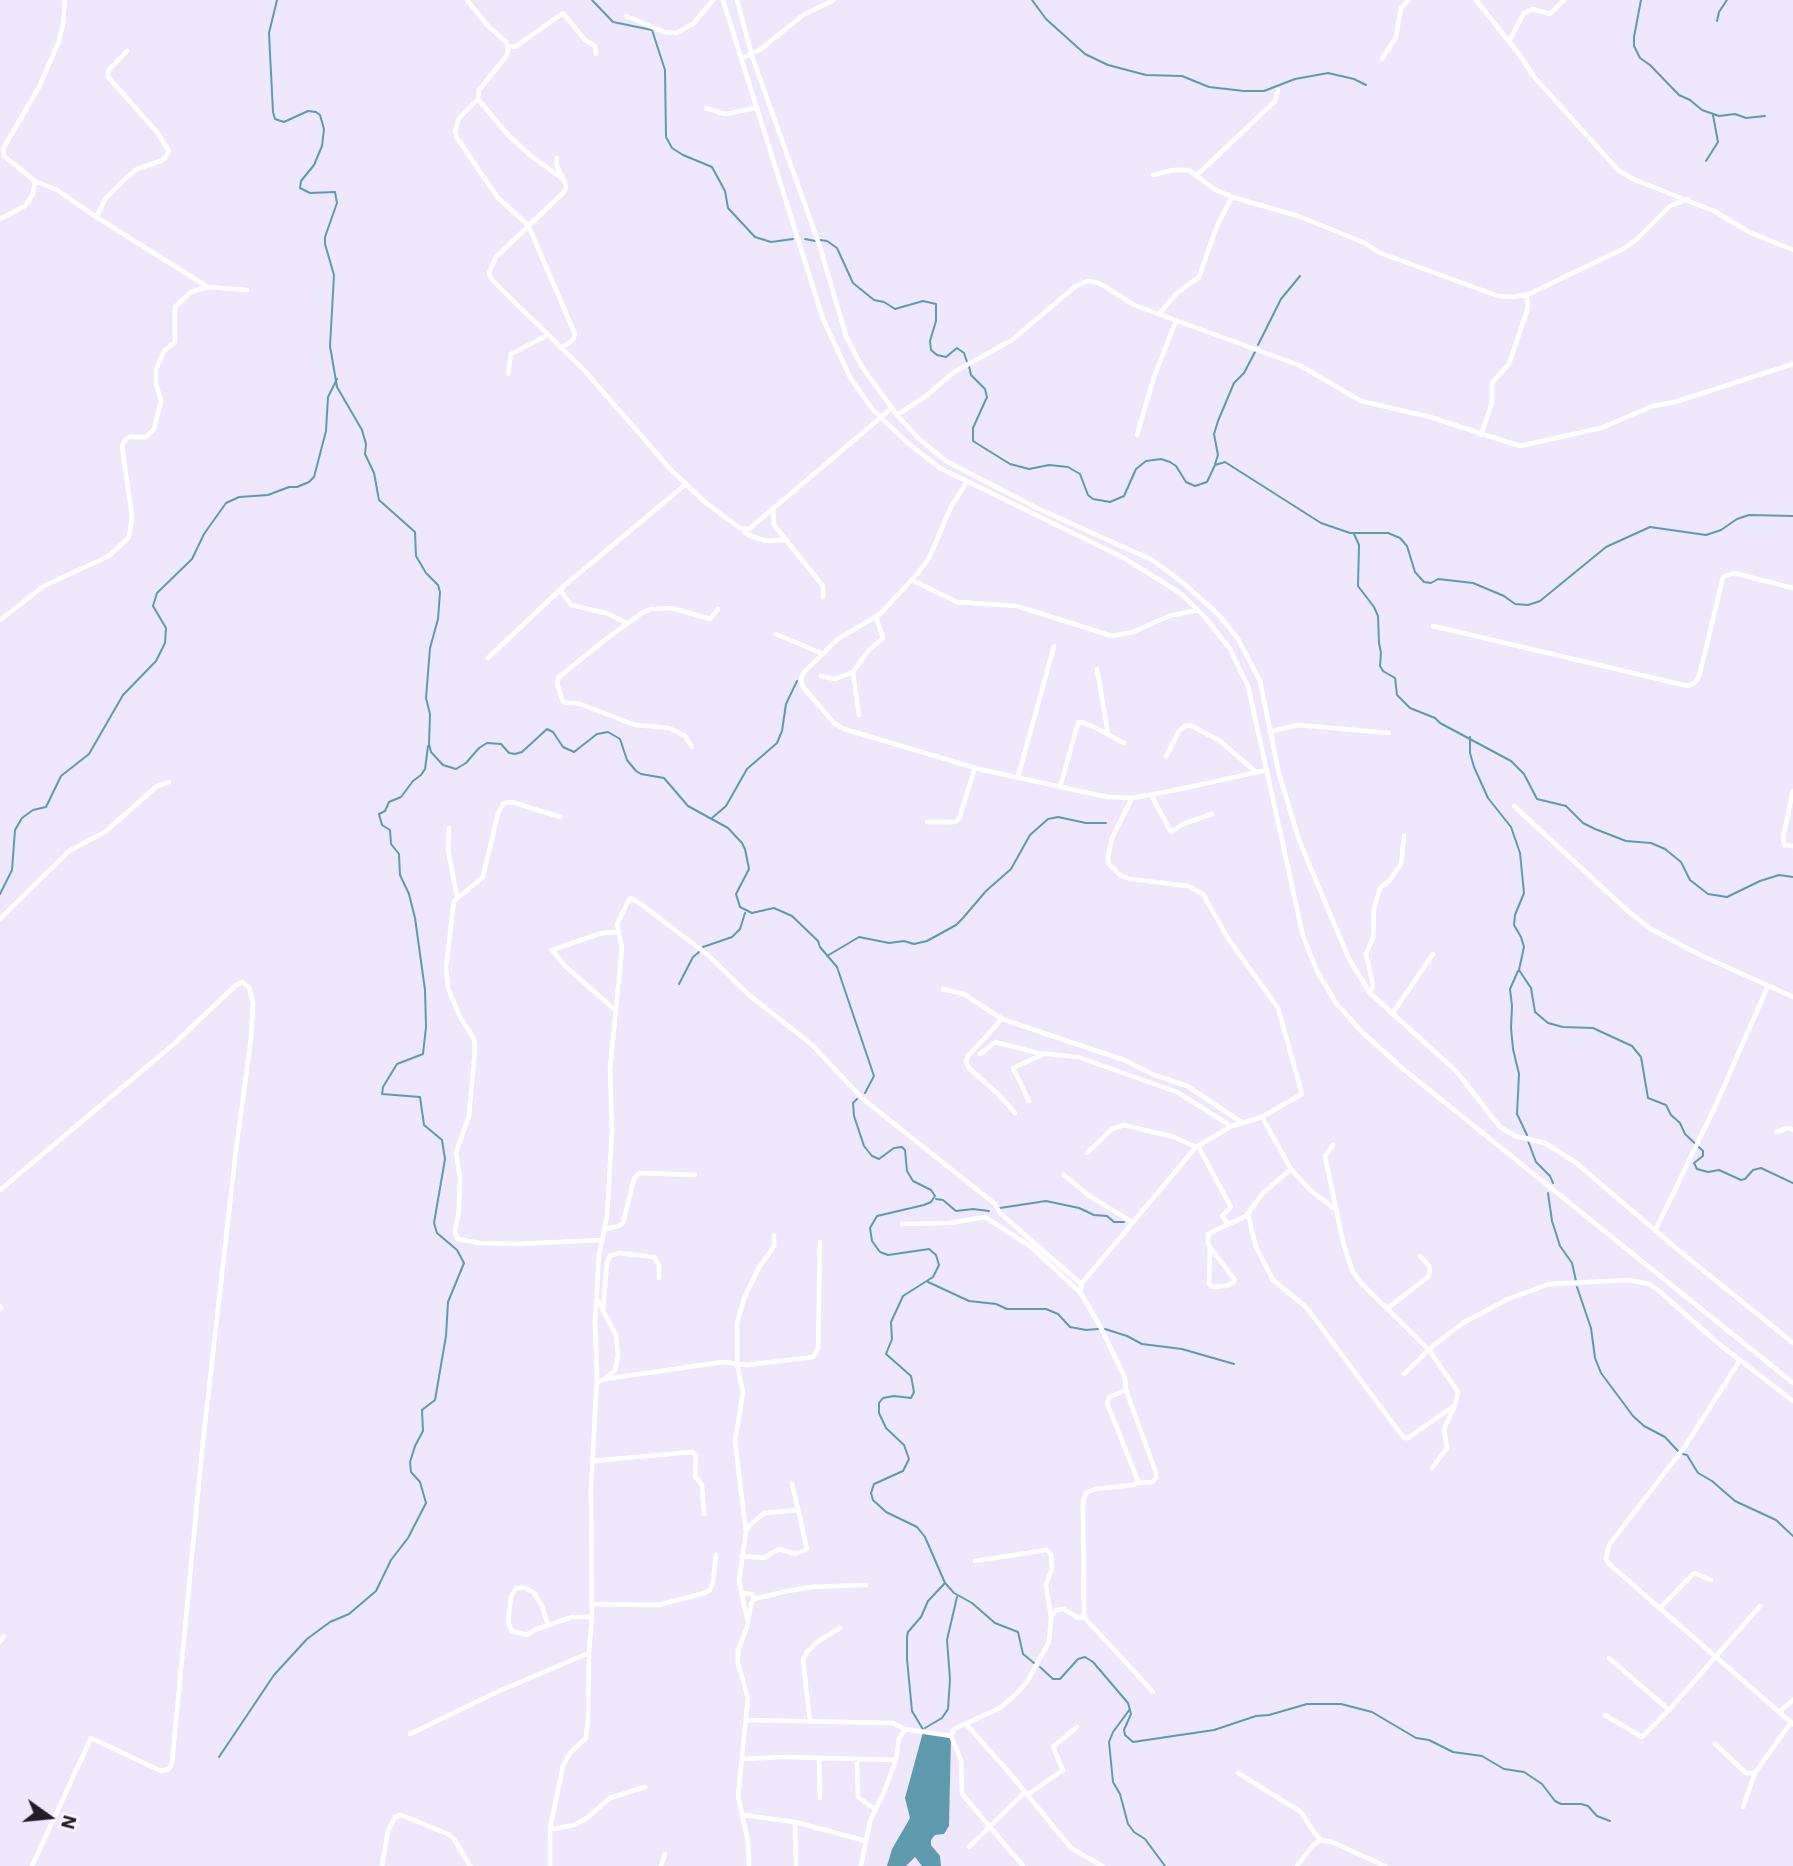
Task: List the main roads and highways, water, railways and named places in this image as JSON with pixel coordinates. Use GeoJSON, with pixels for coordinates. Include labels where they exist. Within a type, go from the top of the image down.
{"type":"FeatureCollection","features":[{"type":"Feature","properties":{"kind":"water"},"geometry":{"type":"Polygon","coordinates":[[[923,1732],[951,1736],[949,1826],[944,1834],[935,1835],[931,1840],[931,1845],[940,1856],[941,1866],[922,1866],[915,1857],[906,1866],[887,1866],[892,1849],[910,1818],[905,1798],[923,1732]]]}},
{"type":"Feature","properties":{"kind":"waterway"},"geometry":{"type":"LineString","coordinates":[[277,0],[269,33],[275,119],[284,122],[308,111],[320,115],[324,129],[322,146],[314,165],[301,181],[300,188],[310,193],[335,192],[337,203],[325,237],[334,275],[330,346],[337,387],[362,430],[366,444],[365,454],[374,473],[379,500],[415,532],[416,556],[426,573],[438,585],[440,592],[438,619],[430,648],[426,698],[430,714],[431,752],[443,765],[456,769],[487,743],[501,744],[509,753],[515,754],[522,752],[547,729],[553,732],[563,747],[574,752],[597,734],[608,732],[620,739],[627,760],[636,771],[664,778],[688,806],[728,828],[742,843],[749,869],[736,894],[740,907],[752,913],[774,908],[792,916],[818,941],[837,967],[874,1076],[865,1093]]}},
{"type":"Feature","properties":{"kind":"waterway"},"geometry":{"type":"LineString","coordinates":[[592,0],[613,22],[652,30],[665,70],[666,137],[672,148],[712,167],[725,191],[728,208],[755,237],[771,242],[793,239]]}},
{"type":"Feature","properties":{"kind":"waterway"},"geometry":{"type":"LineString","coordinates":[[1032,0],[1046,19],[1085,54],[1108,65],[1146,75],[1182,76],[1209,87],[1244,91],[1264,91],[1295,79],[1328,73],[1354,79],[1366,85]]}},
{"type":"Feature","properties":{"kind":"waterway"},"geometry":{"type":"LineString","coordinates":[[1641,0],[1634,46],[1640,58],[1679,95],[1702,110],[1719,116],[1765,116]]}},
{"type":"Feature","properties":{"kind":"waterway"},"geometry":{"type":"LineString","coordinates":[[1717,21],[1727,0]]}},
{"type":"Feature","properties":{"kind":"waterway"},"geometry":{"type":"LineString","coordinates":[[1706,161],[1718,142],[1713,115]]}},
{"type":"Feature","properties":{"kind":"waterway"},"geometry":{"type":"LineString","coordinates":[[805,239],[815,241]]}},
{"type":"Feature","properties":{"kind":"waterway"},"geometry":{"type":"LineString","coordinates":[[820,240],[837,248],[853,283],[874,300],[884,302],[895,309],[923,301],[936,304],[931,350],[946,357],[957,348],[964,353],[967,362]]}},
{"type":"Feature","properties":{"kind":"waterway"},"geometry":{"type":"LineString","coordinates":[[1258,345],[1281,299],[1300,276]]}},
{"type":"Feature","properties":{"kind":"waterway"},"geometry":{"type":"LineString","coordinates":[[1215,464],[1218,455],[1214,434],[1218,421],[1234,383],[1244,373],[1255,352]]}},
{"type":"Feature","properties":{"kind":"waterway"},"geometry":{"type":"LineString","coordinates":[[969,366],[971,375],[985,389],[987,397],[973,428],[973,441],[1010,464],[1029,469],[1049,465],[1068,467],[1080,474],[1088,495],[1093,499],[1110,502],[1124,496],[1136,469],[1146,461],[1161,459],[1170,462],[1176,466],[1186,482],[1195,486],[1207,482],[1215,465],[1225,462],[1321,523],[1350,533],[1388,533],[1400,538],[1407,546],[1415,572],[1424,582],[1431,583],[1438,579],[1473,583],[1504,596],[1515,604],[1528,605],[1540,601],[1606,547],[1650,527],[1706,535],[1749,515],[1793,516]]}},
{"type":"Feature","properties":{"kind":"waterway"},"geometry":{"type":"LineString","coordinates":[[0,894],[12,870],[15,830],[22,818],[33,810],[46,807],[61,776],[89,754],[123,695],[156,661],[165,643],[166,628],[153,606],[157,593],[192,559],[204,534],[226,503],[239,497],[268,495],[289,487],[297,487],[314,477],[326,431],[328,397],[337,379]]}},
{"type":"Feature","properties":{"kind":"waterway"},"geometry":{"type":"LineString","coordinates":[[1354,534],[1359,545],[1358,586],[1378,616],[1380,666],[1395,678],[1397,695],[1410,708],[1435,718],[1511,761],[1524,774],[1537,799],[1566,806],[1583,823],[1595,829],[1626,841],[1651,843],[1665,849],[1681,862],[1690,880],[1708,894],[1727,897],[1779,875],[1793,877]]}},
{"type":"Feature","properties":{"kind":"waterway"},"geometry":{"type":"LineString","coordinates":[[712,818],[726,806],[747,769],[777,743],[782,731],[786,704],[797,681]]}},
{"type":"Feature","properties":{"kind":"waterway"},"geometry":{"type":"LineString","coordinates":[[1470,737],[1470,753],[1474,767],[1488,798],[1511,827],[1520,853],[1524,893],[1514,925],[1524,947],[1519,970],[1531,988],[1535,1012],[1548,1023],[1563,1027],[1593,1028],[1632,1046],[1641,1057],[1648,1098],[1666,1105],[1685,1134],[1703,1151],[1703,1156],[1694,1163],[1697,1169],[1708,1172],[1719,1170],[1741,1180],[1753,1170],[1761,1168],[1793,1183]]}},
{"type":"Feature","properties":{"kind":"waterway"},"geometry":{"type":"LineString","coordinates":[[219,1757],[274,1675],[307,1639],[330,1622],[349,1614],[376,1591],[391,1560],[408,1538],[426,1503],[420,1482],[411,1472],[410,1462],[423,1431],[422,1410],[435,1400],[446,1336],[448,1302],[464,1263],[457,1250],[437,1233],[434,1223],[445,1159],[442,1140],[424,1125],[420,1097],[382,1094],[383,1087],[397,1064],[423,1054],[426,1027],[425,990],[415,918],[409,894],[400,875],[399,854],[391,844],[390,830],[382,825],[379,814],[385,811],[389,802],[401,797],[421,775],[425,769],[428,746]]}},
{"type":"Feature","properties":{"kind":"waterway"},"geometry":{"type":"LineString","coordinates":[[827,956],[859,937],[889,943],[904,941],[914,944],[927,941],[956,925],[963,918],[986,891],[1011,869],[1030,835],[1048,819],[1058,817],[1086,823],[1106,823]]}},
{"type":"Feature","properties":{"kind":"waterway"},"geometry":{"type":"LineString","coordinates":[[703,947],[732,937],[740,929],[745,913]]}},
{"type":"Feature","properties":{"kind":"waterway"},"geometry":{"type":"LineString","coordinates":[[679,984],[693,957],[699,952]]}},
{"type":"Feature","properties":{"kind":"waterway"},"geometry":{"type":"LineString","coordinates":[[1518,971],[1510,989],[1511,1028],[1519,1074],[1517,1114],[1527,1135]]}},
{"type":"Feature","properties":{"kind":"waterway"},"geometry":{"type":"LineString","coordinates":[[857,1099],[853,1103],[854,1116],[864,1146],[872,1156],[879,1159],[894,1148],[902,1147],[905,1150],[907,1171],[913,1181],[931,1190],[935,1196],[931,1202],[924,1205],[877,1216],[870,1228],[872,1241],[880,1252],[888,1255],[929,1249],[936,1255],[939,1265],[933,1277],[903,1296],[891,1322],[892,1339],[886,1354],[911,1376],[914,1392],[911,1398],[883,1398],[879,1403],[879,1413],[886,1428],[904,1445],[909,1459],[903,1471],[874,1484],[871,1493],[873,1500],[886,1512],[917,1527],[925,1537],[945,1583],[954,1593],[972,1603],[995,1623],[1018,1632],[1023,1654],[1034,1663]]}},
{"type":"Feature","properties":{"kind":"waterway"},"geometry":{"type":"LineString","coordinates":[[1528,1141],[1536,1162],[1553,1183]]}},
{"type":"Feature","properties":{"kind":"waterway"},"geometry":{"type":"LineString","coordinates":[[1548,1193],[1552,1221],[1560,1246],[1572,1263],[1576,1281]]}},
{"type":"Feature","properties":{"kind":"waterway"},"geometry":{"type":"LineString","coordinates":[[936,1199],[943,1200],[956,1211],[989,1211]]}},
{"type":"Feature","properties":{"kind":"waterway"},"geometry":{"type":"LineString","coordinates":[[1000,1208],[1046,1201],[1079,1208],[1094,1215],[1107,1216],[1114,1222],[1124,1222]]}},
{"type":"Feature","properties":{"kind":"waterway"},"geometry":{"type":"LineString","coordinates":[[928,1282],[969,1301],[996,1304],[1007,1309],[1046,1309],[1058,1314],[1070,1327],[1098,1329]]}},
{"type":"Feature","properties":{"kind":"waterway"},"geometry":{"type":"LineString","coordinates":[[1577,1287],[1591,1328],[1595,1358],[1601,1373],[1633,1416],[1644,1426],[1665,1437],[1678,1451]]}},
{"type":"Feature","properties":{"kind":"waterway"},"geometry":{"type":"LineString","coordinates":[[1105,1329],[1142,1344],[1182,1349],[1234,1364]]}},
{"type":"Feature","properties":{"kind":"waterway"},"geometry":{"type":"LineString","coordinates":[[1683,1454],[1687,1455],[1698,1473],[1735,1501],[1776,1520],[1793,1536]]}},
{"type":"Feature","properties":{"kind":"waterway"},"geometry":{"type":"LineString","coordinates":[[924,1731],[912,1711],[907,1637],[928,1601],[945,1583]]}},
{"type":"Feature","properties":{"kind":"waterway"},"geometry":{"type":"LineString","coordinates":[[925,1728],[942,1718],[948,1709],[950,1679],[947,1640],[957,1597]]}},
{"type":"Feature","properties":{"kind":"waterway"},"geometry":{"type":"LineString","coordinates":[[1040,1667],[1053,1679],[1060,1679],[1078,1659],[1085,1657],[1093,1662],[1128,1703],[1131,1714],[1124,1730],[1125,1735],[1133,1742],[1214,1730],[1256,1716],[1307,1704],[1341,1704],[1372,1712],[1416,1738],[1429,1740],[1453,1752],[1482,1756],[1504,1769],[1524,1772],[1542,1784],[1555,1801],[1588,1806],[1597,1816],[1610,1821]]}},
{"type":"Feature","properties":{"kind":"waterway"},"geometry":{"type":"LineString","coordinates":[[1130,1709],[1109,1742],[1113,1782],[1120,1794],[1128,1824],[1145,1839],[1165,1866]]}}]}
